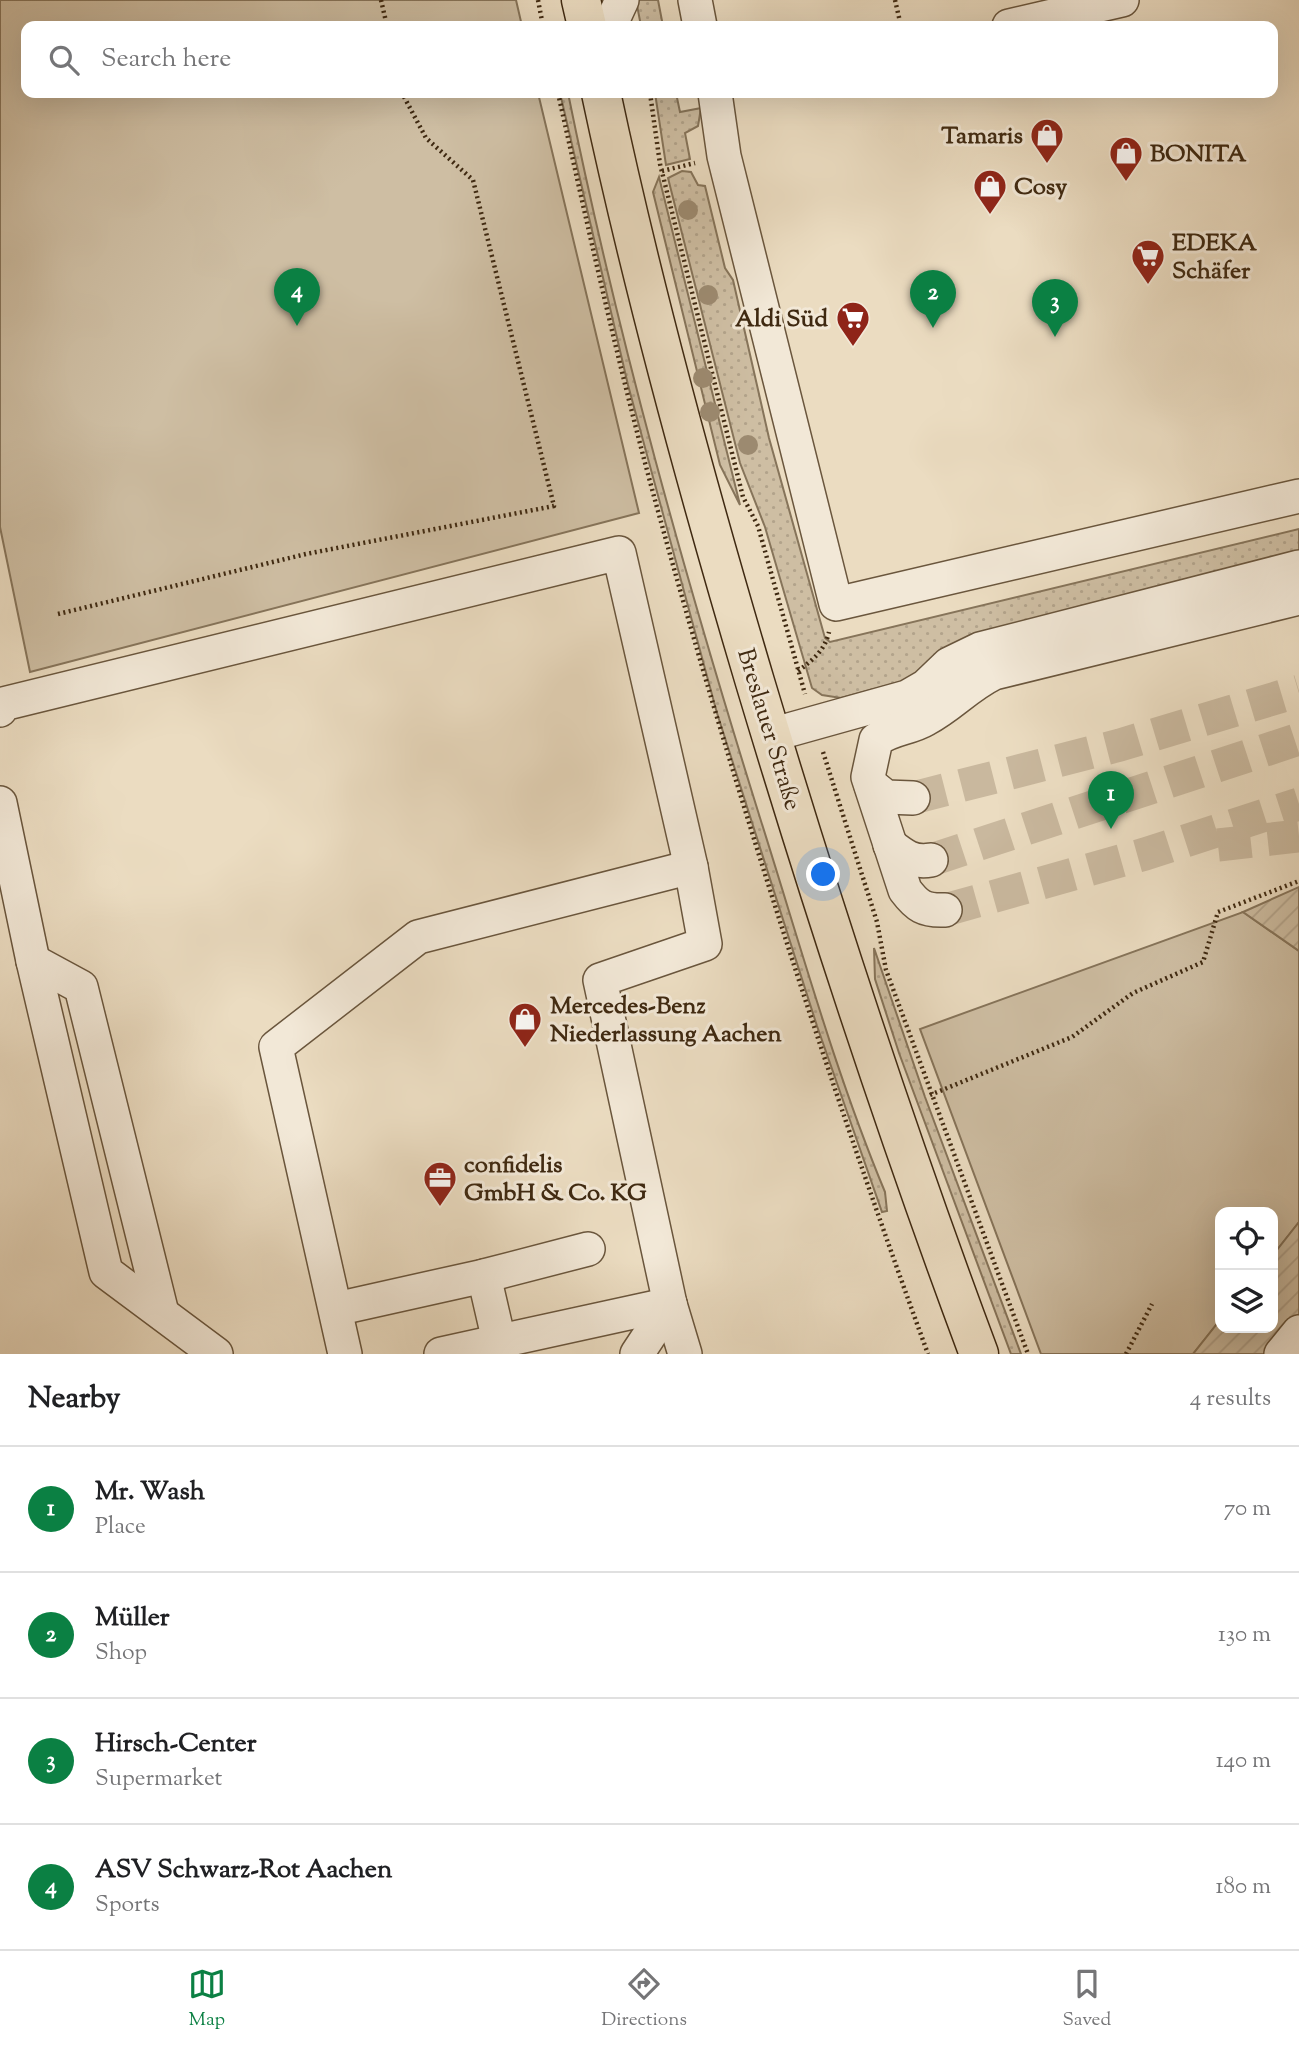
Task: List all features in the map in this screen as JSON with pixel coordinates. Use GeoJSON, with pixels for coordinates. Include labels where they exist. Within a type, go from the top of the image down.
{"type":"FeatureCollection","features":[{"type":"Feature","properties":{"kind":"main road"},"geometry":{"type":"LineString","coordinates":[[581,0],[586,21]]}},
{"type":"Feature","properties":{"kind":"main road","name":"Breslauer Straße"},"geometry":{"type":"LineString","coordinates":[[602,98],[700,499],[771,735],[908,1164],[978,1354]]}},
{"type":"Feature","properties":{"kind":"lane"},"geometry":{"type":"LineString","coordinates":[[612,21],[622,0]]}},
{"type":"Feature","properties":{"kind":"lane"},"geometry":{"type":"LineString","coordinates":[[695,0],[699,21]]}},
{"type":"Feature","properties":{"kind":"lane"},"geometry":{"type":"LineString","coordinates":[[1029,21],[1104,2]]}},
{"type":"Feature","properties":{"kind":"lane"},"geometry":{"type":"LineString","coordinates":[[718,98],[724,156],[836,604],[1299,496]]}},
{"type":"Feature","properties":{"kind":"lane"},"geometry":{"type":"LineString","coordinates":[[0,710],[3,704],[619,553],[691,867],[705,944],[600,981],[670,1304],[685,1354]]}},
{"type":"Feature","properties":{"kind":"lane"},"geometry":{"type":"LineString","coordinates":[[771,735],[907,697],[926,686],[949,664],[980,649],[1299,567]]}},
{"type":"Feature","properties":{"kind":"lane"},"geometry":{"type":"LineString","coordinates":[[945,910],[928,911],[916,905],[905,890],[871,785],[869,760],[876,740],[889,730],[926,720],[943,710],[967,687],[994,673],[1299,598]]}},
{"type":"Feature","properties":{"kind":"lane"},"geometry":{"type":"LineString","coordinates":[[871,785],[886,797],[914,798]]}},
{"type":"Feature","properties":{"kind":"lane"},"geometry":{"type":"LineString","coordinates":[[0,803],[33,961],[106,1272],[216,1354]]}},
{"type":"Feature","properties":{"kind":"lane"},"geometry":{"type":"LineString","coordinates":[[890,845],[909,859],[918,862],[931,860]]}},
{"type":"Feature","properties":{"kind":"lane"},"geometry":{"type":"LineString","coordinates":[[345,1354],[276,1047],[418,937],[691,867]]}},
{"type":"Feature","properties":{"kind":"lane"},"geometry":{"type":"LineString","coordinates":[[33,961],[81,986],[162,1313]]}},
{"type":"Feature","properties":{"kind":"lane"},"geometry":{"type":"LineString","coordinates":[[336,1308],[484,1276],[588,1249]]}},
{"type":"Feature","properties":{"kind":"lane"},"geometry":{"type":"LineString","coordinates":[[484,1276],[501,1347]]}},
{"type":"Feature","properties":{"kind":"lane"},"geometry":{"type":"LineString","coordinates":[[441,1354],[501,1347],[670,1304]]}},
{"type":"Feature","properties":{"kind":"lane"},"geometry":{"type":"LineString","coordinates":[[637,1354],[670,1304]]}},
{"type":"Feature","properties":{"kind":"lane"},"geometry":{"type":"LineString","coordinates":[[1281,1354],[1299,1332]]}},
{"type":"Feature","properties":{"kind":"path"},"geometry":{"type":"LineString","coordinates":[[381,0],[386,21]]}},
{"type":"Feature","properties":{"kind":"path"},"geometry":{"type":"LineString","coordinates":[[538,0],[542,21]]}},
{"type":"Feature","properties":{"kind":"path"},"geometry":{"type":"LineString","coordinates":[[895,0],[900,21]]}},
{"type":"Feature","properties":{"kind":"path"},"geometry":{"type":"LineString","coordinates":[[58,614],[306,554],[554,506],[473,180],[426,138],[405,98]]}},
{"type":"Feature","properties":{"kind":"path"},"geometry":{"type":"LineString","coordinates":[[559,98],[620,366],[716,715],[778,917],[928,1354]]}},
{"type":"Feature","properties":{"kind":"path"},"geometry":{"type":"LineString","coordinates":[[651,98],[660,164],[743,497],[758,526],[798,671],[877,922],[887,970],[930,1095],[1028,1354]]}},
{"type":"Feature","properties":{"kind":"path"},"geometry":{"type":"LineString","coordinates":[[798,671],[813,660],[827,642],[836,604]]}},
{"type":"Feature","properties":{"kind":"path"},"geometry":{"type":"LineString","coordinates":[[930,1095],[1073,1037],[1133,993],[1203,962],[1217,912],[1299,881]]}},
{"type":"Feature","properties":{"kind":"path"},"geometry":{"type":"LineString","coordinates":[[1126,1354],[1152,1304]]}},
{"type":"Feature","properties":{"kind":"shaded area"},"geometry":{"type":"Polygon","coordinates":[[[0,0],[516,0],[521,21],[21,21],[21,98],[539,98],[639,513],[30,672],[0,527],[0,0]]]}},
{"type":"Feature","properties":{"kind":"shaded area"},"geometry":{"type":"Polygon","coordinates":[[[636,0],[658,0],[662,21],[640,21],[636,0]]]}},
{"type":"Feature","properties":{"kind":"shaded area"},"geometry":{"type":"Polygon","coordinates":[[[561,98],[569,98],[631,368],[706,641],[819,1008],[850,1101],[885,1192],[887,1211],[882,1212],[817,1026],[717,713],[628,385],[561,98]]]}},
{"type":"Feature","properties":{"kind":"shaded area"},"geometry":{"type":"Polygon","coordinates":[[[656,98],[677,98],[680,112],[701,108],[698,126],[685,133],[690,159],[666,165],[656,98]]]}},
{"type":"Feature","properties":{"kind":"shaded area"},"geometry":{"type":"Polygon","coordinates":[[[682,171],[691,172],[698,185],[705,186],[725,268],[733,280],[769,438],[825,638],[830,642],[1299,529],[1299,557],[911,679],[841,698],[822,695],[812,688],[765,527],[740,463],[668,178],[682,171]]]}},
{"type":"Feature","properties":{"kind":"shaded area"},"geometry":{"type":"Polygon","coordinates":[[[659,177],[740,505],[720,465],[653,192],[659,177]]]}},
{"type":"Feature","properties":{"kind":"shaded area"},"geometry":{"type":"Polygon","coordinates":[[[1299,887],[1299,951],[1243,912],[1299,887]]]}},
{"type":"Feature","properties":{"kind":"shaded area"},"geometry":{"type":"Polygon","coordinates":[[[1243,912],[1299,951],[1299,1222],[1278,1249],[1278,1207],[1215,1207],[1215,1326],[1193,1354],[1041,1354],[920,1029],[1243,912]]]}},
{"type":"Feature","properties":{"kind":"shaded area"},"geometry":{"type":"Polygon","coordinates":[[[874,948],[925,1097],[1021,1354],[1011,1354],[899,1053],[875,979],[874,948]]]}},
{"type":"Feature","properties":{"kind":"shaded area"},"geometry":{"type":"Polygon","coordinates":[[[1299,1222],[1299,1354],[1193,1354],[1215,1326],[1215,1333],[1278,1333],[1278,1249],[1299,1222]]]}},
{"type":"Feature","properties":{"kind":"tunnel"},"geometry":{"type":"LineString","coordinates":[[913,798],[1120,745],[1299,691]]}},
{"type":"Feature","properties":{"kind":"tunnel"},"geometry":{"type":"LineString","coordinates":[[931,860],[1299,739]]}},
{"type":"Feature","properties":{"kind":"tunnel"},"geometry":{"type":"LineString","coordinates":[[945,910],[1145,854],[1299,804]]}},
{"type":"Feature","properties":{"kind":"tunnel"},"geometry":{"type":"LineString","coordinates":[[1218,845],[1299,836]]}},
{"type":"Feature","properties":{"kind":"place","name":"Tamaris"},"geometry":{"type":"Point","coordinates":[1047,165]}},
{"type":"Feature","properties":{"kind":"place","name":"BONITA"},"geometry":{"type":"Point","coordinates":[1126,183]}},
{"type":"Feature","properties":{"kind":"place","name":"Cosy"},"geometry":{"type":"Point","coordinates":[990,216]}},
{"type":"Feature","properties":{"kind":"place","name":"EDEKA Schäfer"},"geometry":{"type":"Point","coordinates":[1148,286]}},
{"type":"Feature","properties":{"kind":"place","name":"ASV Schwarz-Rot Aachen"},"geometry":{"type":"Point","coordinates":[297,326]}},
{"type":"Feature","properties":{"kind":"place","name":"Müller"},"geometry":{"type":"Point","coordinates":[933,328]}},
{"type":"Feature","properties":{"kind":"place","name":"Hirsch-Center"},"geometry":{"type":"Point","coordinates":[1055,337]}},
{"type":"Feature","properties":{"kind":"place","name":"Aldi Süd"},"geometry":{"type":"Point","coordinates":[853,348]}},
{"type":"Feature","properties":{"kind":"place","name":"Mr. Wash"},"geometry":{"type":"Point","coordinates":[1111,829]}},
{"type":"Feature","properties":{"kind":"place","name":"Mercedes-Benz Niederlassung Aachen"},"geometry":{"type":"Point","coordinates":[525,1049]}},
{"type":"Feature","properties":{"kind":"place","name":"confidelis GmbH & Co. KG"},"geometry":{"type":"Point","coordinates":[440,1208]}}]}
